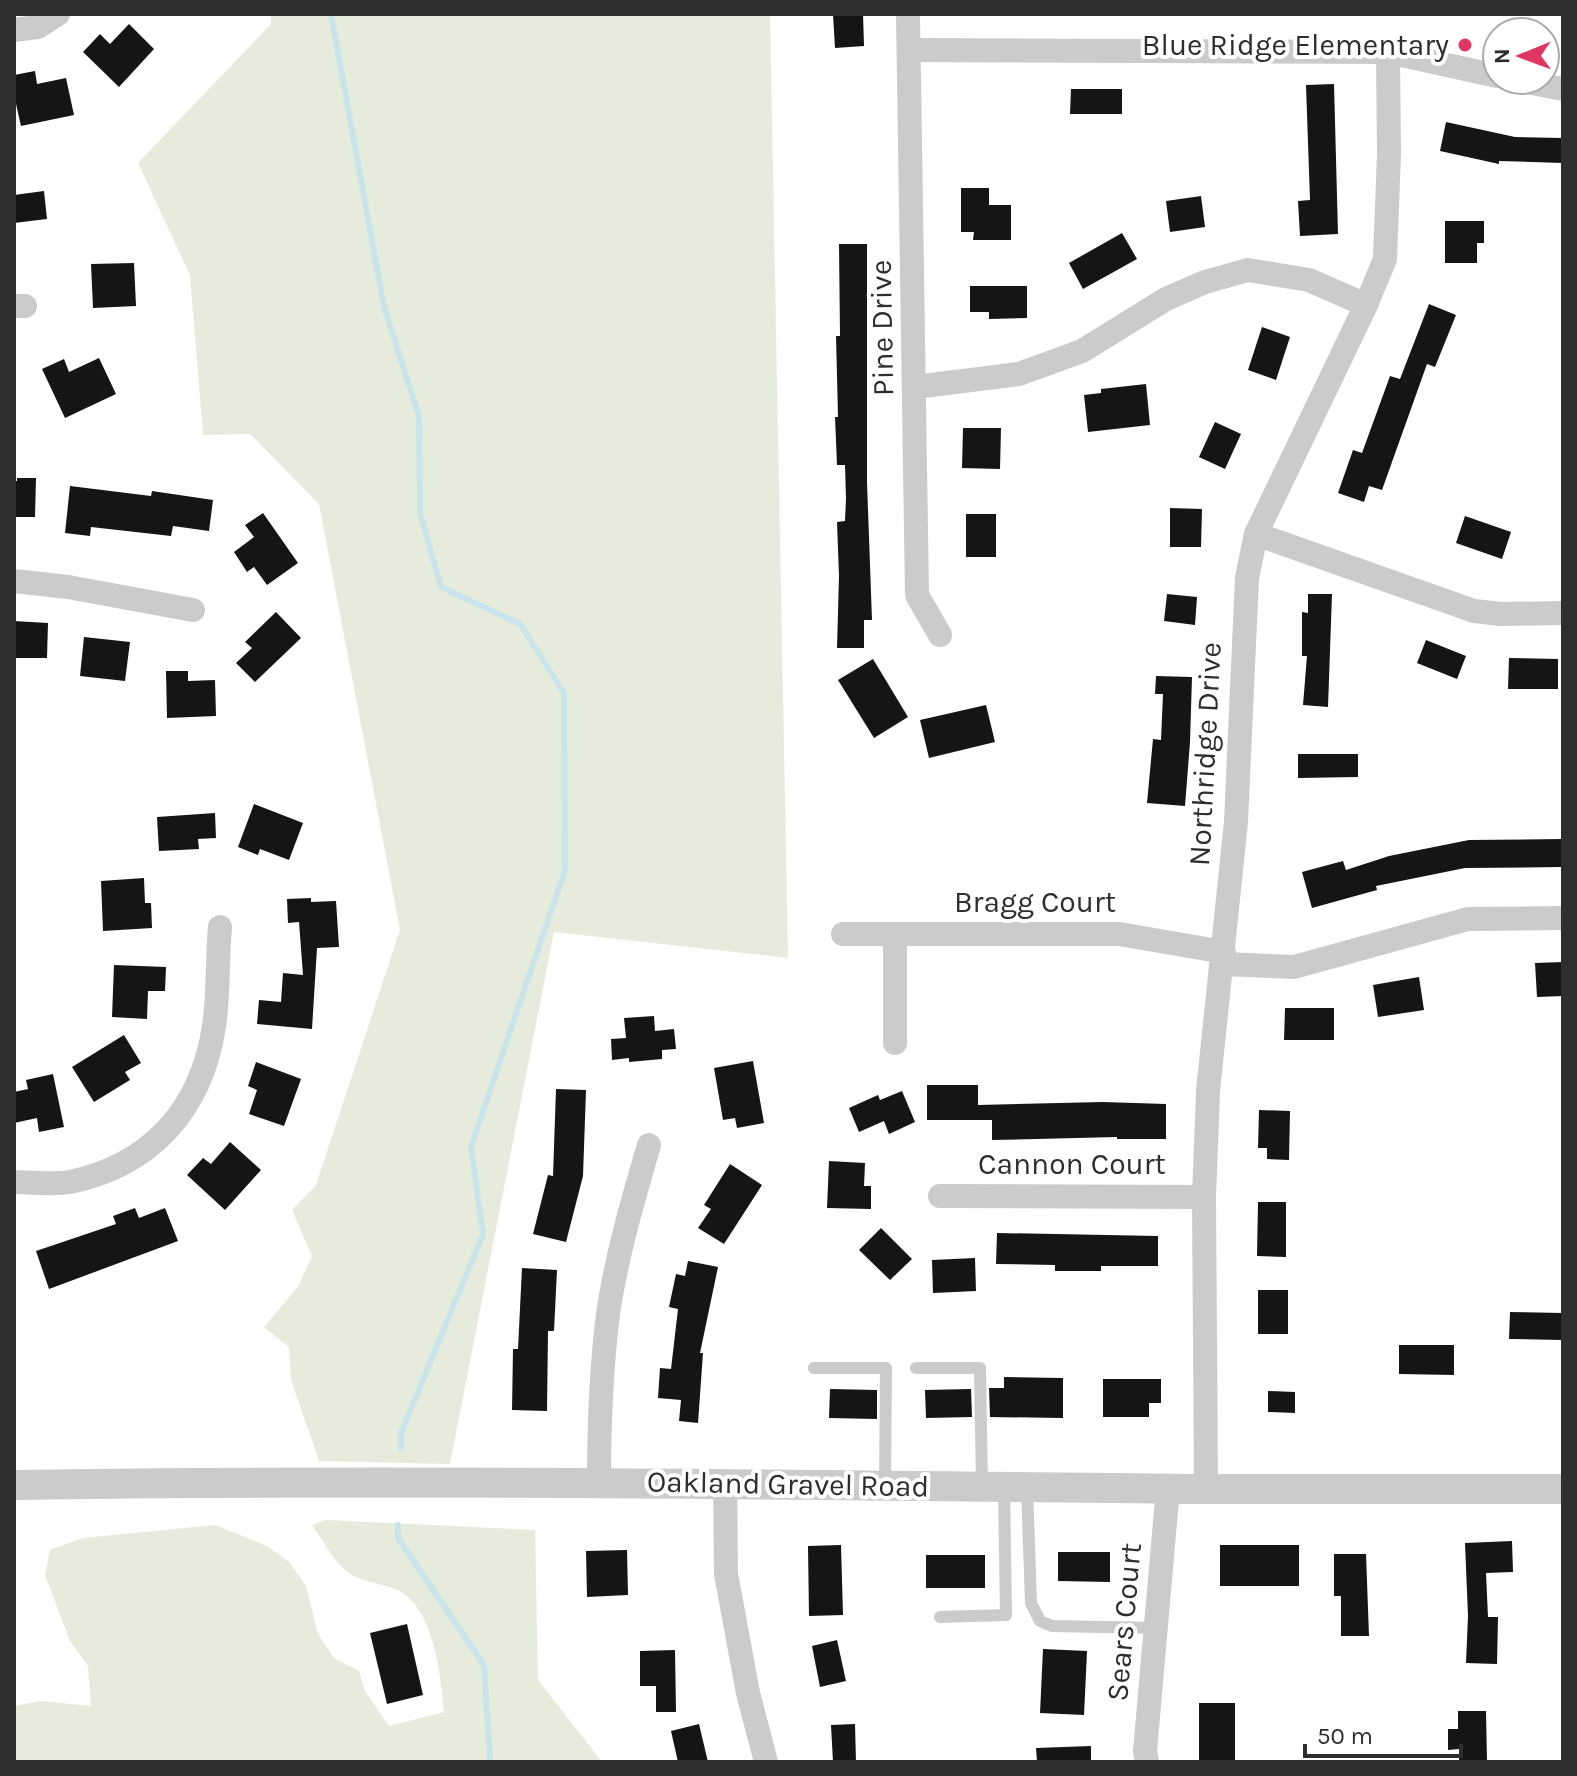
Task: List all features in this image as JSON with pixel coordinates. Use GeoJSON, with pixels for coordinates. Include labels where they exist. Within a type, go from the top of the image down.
{"type":"FeatureCollection","features":[{"type":"Feature","properties":{"kind":"street","name":"Pine Drive"},"geometry":{"type":"LineString","coordinates":[[908,14],[917,595],[940,635]]}},
{"type":"Feature","properties":{"kind":"street"},"geometry":{"type":"LineString","coordinates":[[909,50],[1388,52],[1481,72]]}},
{"type":"Feature","properties":{"kind":"street","name":"Northridge Drive"},"geometry":{"type":"LineString","coordinates":[[1206,1489],[1204,1197],[1208,1091],[1236,822],[1247,578],[1256,534],[1385,259],[1389,154],[1388,52]]}},
{"type":"Feature","properties":{"kind":"street"},"geometry":{"type":"LineString","coordinates":[[915,387],[1019,374],[1082,351],[1166,299],[1205,282],[1248,270],[1309,280],[1366,305]]}},
{"type":"Feature","properties":{"kind":"street"},"geometry":{"type":"LineString","coordinates":[[1256,534],[1474,611],[1563,613]]}},
{"type":"Feature","properties":{"kind":"street"},"geometry":{"type":"LineString","coordinates":[[14,581],[68,587],[193,610]]}},
{"type":"Feature","properties":{"kind":"street","name":"Bragg Court"},"geometry":{"type":"LineString","coordinates":[[843,934],[1119,934],[1223,958],[1294,967],[1468,919],[1563,918]]}},
{"type":"Feature","properties":{"kind":"street"},"geometry":{"type":"LineString","coordinates":[[14,1182],[68,1182],[122,1165],[166,1134],[199,1085],[207,1055],[214,1026],[220,927]]}},
{"type":"Feature","properties":{"kind":"street"},"geometry":{"type":"LineString","coordinates":[[895,934],[895,1043]]}},
{"type":"Feature","properties":{"kind":"street"},"geometry":{"type":"LineString","coordinates":[[599,1482],[599,1420],[609,1312],[630,1211],[649,1145]]}},
{"type":"Feature","properties":{"kind":"street","name":"Cannon Court"},"geometry":{"type":"LineString","coordinates":[[940,1196],[1204,1197]]}},
{"type":"Feature","properties":{"kind":"street","name":"Oakland Gravel Road"},"geometry":{"type":"LineString","coordinates":[[14,1485],[277,1481],[1563,1489]]}},
{"type":"Feature","properties":{"kind":"street"},"geometry":{"type":"LineString","coordinates":[[725,1483],[726,1574],[748,1693],[766,1762]]}},
{"type":"Feature","properties":{"kind":"street","name":"Sears Court"},"geometry":{"type":"LineString","coordinates":[[1147,1762],[1145,1751],[1168,1488]]}},
{"type":"Feature","properties":{"kind":"lane"},"geometry":{"type":"LineString","coordinates":[[814,1368],[886,1368],[885,1485]]}},
{"type":"Feature","properties":{"kind":"lane"},"geometry":{"type":"LineString","coordinates":[[916,1368],[980,1368],[1031,1603],[1040,1621],[1052,1626],[1157,1628]]}},
{"type":"Feature","properties":{"kind":"lane"},"geometry":{"type":"LineString","coordinates":[[940,1617],[1006,1615],[1004,1486]]}},
{"type":"Feature","properties":{"kind":"shaded area"},"geometry":{"type":"Polygon","coordinates":[[[271,14],[770,14],[788,958],[554,932],[450,1464],[319,1461],[291,1380],[289,1347],[264,1327],[298,1287],[312,1256],[292,1210],[316,1185],[400,930],[319,504],[250,434],[203,435],[190,275],[138,163],[271,24],[271,14]]]}},
{"type":"Feature","properties":{"kind":"shaded area"},"geometry":{"type":"Polygon","coordinates":[[[326,1520],[535,1530],[538,1680],[602,1762],[14,1762],[14,1706],[40,1701],[91,1706],[88,1666],[70,1641],[45,1575],[50,1550],[83,1538],[215,1525],[267,1546],[289,1562],[306,1586],[318,1634],[334,1658],[359,1671],[365,1691],[389,1726],[444,1712],[438,1662],[420,1611],[410,1598],[397,1590],[363,1580],[345,1570],[312,1525],[326,1520]]]}},
{"type":"Feature","properties":{"kind":"building"},"geometry":{"type":"Polygon","coordinates":[[[833,14],[863,14],[864,46],[835,48],[833,14]]]}},
{"type":"Feature","properties":{"kind":"building"},"geometry":{"type":"Polygon","coordinates":[[[129,24],[154,49],[119,87],[83,52],[100,34],[110,44],[129,24]]]}},
{"type":"Feature","properties":{"kind":"building"},"geometry":{"type":"Polygon","coordinates":[[[35,71],[37,84],[66,78],[74,115],[21,126],[14,95],[14,75],[35,71]]]}},
{"type":"Feature","properties":{"kind":"building"},"geometry":{"type":"Polygon","coordinates":[[[1334,84],[1338,234],[1300,236],[1298,201],[1310,200],[1306,85],[1334,84]]]}},
{"type":"Feature","properties":{"kind":"building"},"geometry":{"type":"Polygon","coordinates":[[[1071,89],[1122,89],[1122,114],[1070,114],[1071,89]]]}},
{"type":"Feature","properties":{"kind":"building"},"geometry":{"type":"Polygon","coordinates":[[[1446,122],[1515,137],[1563,138],[1563,163],[1499,161],[1499,164],[1440,151],[1446,122]]]}},
{"type":"Feature","properties":{"kind":"building"},"geometry":{"type":"Polygon","coordinates":[[[961,188],[989,188],[989,205],[1011,205],[1011,240],[973,240],[974,232],[961,232],[961,188]]]}},
{"type":"Feature","properties":{"kind":"building"},"geometry":{"type":"Polygon","coordinates":[[[44,191],[47,219],[14,223],[14,195],[44,191]]]}},
{"type":"Feature","properties":{"kind":"building"},"geometry":{"type":"Polygon","coordinates":[[[1201,196],[1205,227],[1170,232],[1166,201],[1201,196]]]}},
{"type":"Feature","properties":{"kind":"building"},"geometry":{"type":"Polygon","coordinates":[[[1445,221],[1484,221],[1484,243],[1477,243],[1477,263],[1445,263],[1445,221]]]}},
{"type":"Feature","properties":{"kind":"building"},"geometry":{"type":"Polygon","coordinates":[[[1122,233],[1137,259],[1083,289],[1069,263],[1122,233]]]}},
{"type":"Feature","properties":{"kind":"building"},"geometry":{"type":"Polygon","coordinates":[[[839,244],[867,244],[867,482],[872,620],[864,620],[864,648],[837,648],[837,522],[845,521],[846,499],[845,465],[837,465],[835,417],[838,417],[836,336],[840,336],[839,244]]]}},
{"type":"Feature","properties":{"kind":"building"},"geometry":{"type":"Polygon","coordinates":[[[134,263],[136,306],[93,308],[91,264],[134,263]]]}},
{"type":"Feature","properties":{"kind":"building"},"geometry":{"type":"Polygon","coordinates":[[[970,286],[1027,286],[1027,318],[989,319],[989,312],[970,312],[970,286]]]}},
{"type":"Feature","properties":{"kind":"building"},"geometry":{"type":"Polygon","coordinates":[[[1429,304],[1456,315],[1435,367],[1427,364],[1382,490],[1369,486],[1364,502],[1338,493],[1353,450],[1362,453],[1390,376],[1400,379],[1429,304]]]}},
{"type":"Feature","properties":{"kind":"building"},"geometry":{"type":"Polygon","coordinates":[[[1262,327],[1290,337],[1276,380],[1248,370],[1262,327]]]}},
{"type":"Feature","properties":{"kind":"building"},"geometry":{"type":"Polygon","coordinates":[[[99,358],[116,394],[65,418],[42,369],[64,359],[69,372],[99,358]]]}},
{"type":"Feature","properties":{"kind":"building"},"geometry":{"type":"Polygon","coordinates":[[[1146,384],[1150,425],[1088,432],[1084,395],[1101,393],[1101,389],[1146,384]]]}},
{"type":"Feature","properties":{"kind":"building"},"geometry":{"type":"Polygon","coordinates":[[[1215,422],[1241,434],[1225,469],[1199,457],[1215,422]]]}},
{"type":"Feature","properties":{"kind":"building"},"geometry":{"type":"Polygon","coordinates":[[[963,428],[1001,428],[1000,469],[962,468],[963,428]]]}},
{"type":"Feature","properties":{"kind":"building"},"geometry":{"type":"Polygon","coordinates":[[[17,478],[36,478],[35,517],[14,517],[14,481],[17,478]]]}},
{"type":"Feature","properties":{"kind":"building"},"geometry":{"type":"Polygon","coordinates":[[[70,486],[151,496],[152,491],[213,500],[209,531],[173,526],[171,536],[91,527],[90,536],[65,533],[70,486]]]}},
{"type":"Feature","properties":{"kind":"building"},"geometry":{"type":"Polygon","coordinates":[[[1170,508],[1202,509],[1201,547],[1170,547],[1170,508]]]}},
{"type":"Feature","properties":{"kind":"building"},"geometry":{"type":"Polygon","coordinates":[[[263,513],[298,563],[267,585],[254,567],[247,572],[234,552],[254,537],[245,525],[263,513]]]}},
{"type":"Feature","properties":{"kind":"building"},"geometry":{"type":"Polygon","coordinates":[[[966,514],[996,514],[996,557],[966,557],[966,514]]]}},
{"type":"Feature","properties":{"kind":"building"},"geometry":{"type":"Polygon","coordinates":[[[1465,516],[1511,532],[1502,559],[1456,543],[1465,516]]]}},
{"type":"Feature","properties":{"kind":"building"},"geometry":{"type":"Polygon","coordinates":[[[1167,594],[1197,597],[1195,625],[1164,621],[1167,594]]]}},
{"type":"Feature","properties":{"kind":"building"},"geometry":{"type":"Polygon","coordinates":[[[1308,594],[1332,594],[1328,707],[1303,705],[1307,656],[1302,656],[1302,612],[1308,613],[1308,594]]]}},
{"type":"Feature","properties":{"kind":"building"},"geometry":{"type":"Polygon","coordinates":[[[276,612],[301,638],[255,682],[236,663],[252,648],[245,642],[276,612]]]}},
{"type":"Feature","properties":{"kind":"building"},"geometry":{"type":"Polygon","coordinates":[[[14,621],[48,623],[47,658],[14,658],[14,621]]]}},
{"type":"Feature","properties":{"kind":"building"},"geometry":{"type":"Polygon","coordinates":[[[84,637],[130,642],[125,681],[80,676],[84,637]]]}},
{"type":"Feature","properties":{"kind":"building"},"geometry":{"type":"Polygon","coordinates":[[[1426,640],[1466,656],[1457,679],[1417,663],[1426,640]]]}},
{"type":"Feature","properties":{"kind":"building"},"geometry":{"type":"Polygon","coordinates":[[[1509,658],[1558,659],[1558,689],[1508,689],[1509,658]]]}},
{"type":"Feature","properties":{"kind":"building"},"geometry":{"type":"Polygon","coordinates":[[[873,659],[908,717],[874,738],[838,680],[873,659]]]}},
{"type":"Feature","properties":{"kind":"building"},"geometry":{"type":"Polygon","coordinates":[[[166,671],[188,671],[188,681],[215,680],[216,716],[167,718],[166,671]]]}},
{"type":"Feature","properties":{"kind":"building"},"geometry":{"type":"Polygon","coordinates":[[[1156,676],[1192,677],[1185,806],[1147,803],[1153,739],[1161,740],[1163,694],[1155,694],[1156,676]]]}},
{"type":"Feature","properties":{"kind":"building"},"geometry":{"type":"Polygon","coordinates":[[[986,705],[995,742],[929,758],[920,720],[986,705]]]}},
{"type":"Feature","properties":{"kind":"building"},"geometry":{"type":"Polygon","coordinates":[[[1298,754],[1358,754],[1358,777],[1298,778],[1298,754]]]}},
{"type":"Feature","properties":{"kind":"building"},"geometry":{"type":"Polygon","coordinates":[[[254,804],[303,823],[289,860],[260,849],[258,855],[238,847],[254,804]]]}},
{"type":"Feature","properties":{"kind":"building"},"geometry":{"type":"Polygon","coordinates":[[[215,813],[216,838],[198,839],[199,849],[159,851],[157,817],[215,813]]]}},
{"type":"Feature","properties":{"kind":"building"},"geometry":{"type":"Polygon","coordinates":[[[1563,839],[1563,867],[1465,868],[1376,886],[1377,890],[1312,908],[1302,872],[1343,861],[1346,870],[1389,856],[1469,840],[1563,839]]]}},
{"type":"Feature","properties":{"kind":"building"},"geometry":{"type":"Polygon","coordinates":[[[144,878],[145,903],[151,903],[152,928],[103,931],[101,881],[144,878]]]}},
{"type":"Feature","properties":{"kind":"building"},"geometry":{"type":"Polygon","coordinates":[[[311,898],[311,902],[336,901],[339,947],[317,948],[312,1029],[257,1024],[259,1000],[281,1002],[283,973],[303,975],[299,922],[288,923],[287,899],[311,898]]]}},
{"type":"Feature","properties":{"kind":"building"},"geometry":{"type":"Polygon","coordinates":[[[1563,962],[1563,996],[1537,997],[1535,963],[1563,962]]]}},
{"type":"Feature","properties":{"kind":"building"},"geometry":{"type":"Polygon","coordinates":[[[114,965],[166,967],[165,991],[148,991],[147,1019],[112,1017],[114,965]]]}},
{"type":"Feature","properties":{"kind":"building"},"geometry":{"type":"Polygon","coordinates":[[[1419,977],[1424,1010],[1378,1017],[1373,985],[1419,977]]]}},
{"type":"Feature","properties":{"kind":"building"},"geometry":{"type":"Polygon","coordinates":[[[1285,1008],[1334,1008],[1334,1040],[1284,1040],[1285,1008]]]}},
{"type":"Feature","properties":{"kind":"building"},"geometry":{"type":"Polygon","coordinates":[[[654,1016],[655,1031],[674,1029],[676,1049],[662,1050],[662,1059],[612,1060],[611,1039],[626,1038],[624,1018],[654,1016]]]}},
{"type":"Feature","properties":{"kind":"building"},"geometry":{"type":"Polygon","coordinates":[[[124,1035],[141,1063],[125,1072],[130,1080],[94,1102],[72,1067],[124,1035]]]}},
{"type":"Feature","properties":{"kind":"building"},"geometry":{"type":"Polygon","coordinates":[[[753,1061],[764,1123],[737,1128],[735,1118],[723,1120],[714,1068],[753,1061]]]}},
{"type":"Feature","properties":{"kind":"building"},"geometry":{"type":"Polygon","coordinates":[[[256,1062],[301,1079],[284,1126],[249,1114],[257,1090],[248,1086],[256,1062]]]}},
{"type":"Feature","properties":{"kind":"building"},"geometry":{"type":"Polygon","coordinates":[[[53,1074],[64,1127],[39,1132],[37,1118],[14,1123],[14,1092],[28,1089],[26,1080],[53,1074]]]}},
{"type":"Feature","properties":{"kind":"building"},"geometry":{"type":"Polygon","coordinates":[[[927,1085],[978,1085],[978,1105],[1166,1104],[1166,1139],[992,1140],[992,1120],[927,1120],[927,1085]]]}},
{"type":"Feature","properties":{"kind":"building"},"geometry":{"type":"Polygon","coordinates":[[[556,1089],[586,1090],[583,1176],[566,1242],[533,1234],[548,1175],[553,1176],[556,1089]]]}},
{"type":"Feature","properties":{"kind":"building"},"geometry":{"type":"Polygon","coordinates":[[[902,1091],[915,1122],[889,1134],[884,1121],[859,1132],[849,1108],[878,1095],[880,1100],[902,1091]]]}},
{"type":"Feature","properties":{"kind":"building"},"geometry":{"type":"Polygon","coordinates":[[[1259,1110],[1290,1111],[1289,1160],[1267,1159],[1267,1148],[1258,1148],[1259,1110]]]}},
{"type":"Feature","properties":{"kind":"building"},"geometry":{"type":"Polygon","coordinates":[[[230,1142],[261,1170],[225,1210],[187,1175],[203,1158],[211,1164],[230,1142]]]}},
{"type":"Feature","properties":{"kind":"building"},"geometry":{"type":"Polygon","coordinates":[[[829,1161],[865,1163],[864,1186],[871,1186],[871,1209],[827,1208],[829,1161]]]}},
{"type":"Feature","properties":{"kind":"building"},"geometry":{"type":"Polygon","coordinates":[[[730,1164],[762,1185],[724,1244],[698,1228],[711,1209],[704,1205],[730,1164]]]}},
{"type":"Feature","properties":{"kind":"building"},"geometry":{"type":"Polygon","coordinates":[[[1258,1202],[1286,1202],[1286,1257],[1257,1256],[1258,1202]]]}},
{"type":"Feature","properties":{"kind":"building"},"geometry":{"type":"Polygon","coordinates":[[[135,1208],[139,1218],[165,1208],[178,1241],[49,1289],[36,1251],[116,1224],[113,1216],[135,1208]]]}},
{"type":"Feature","properties":{"kind":"building"},"geometry":{"type":"Polygon","coordinates":[[[881,1228],[912,1259],[890,1280],[859,1250],[881,1228]]]}},
{"type":"Feature","properties":{"kind":"building"},"geometry":{"type":"Polygon","coordinates":[[[997,1233],[1158,1236],[1158,1266],[1101,1266],[1101,1271],[1055,1271],[1055,1265],[996,1264],[997,1233]]]}},
{"type":"Feature","properties":{"kind":"building"},"geometry":{"type":"Polygon","coordinates":[[[975,1258],[976,1291],[933,1293],[932,1260],[975,1258]]]}},
{"type":"Feature","properties":{"kind":"building"},"geometry":{"type":"Polygon","coordinates":[[[688,1261],[718,1267],[700,1353],[703,1353],[698,1423],[679,1421],[681,1400],[658,1398],[660,1368],[671,1369],[678,1309],[669,1307],[676,1274],[685,1276],[688,1261]]]}},
{"type":"Feature","properties":{"kind":"building"},"geometry":{"type":"Polygon","coordinates":[[[522,1268],[557,1270],[554,1331],[548,1331],[547,1411],[512,1410],[513,1349],[518,1349],[522,1268]]]}},
{"type":"Feature","properties":{"kind":"building"},"geometry":{"type":"Polygon","coordinates":[[[1258,1290],[1288,1290],[1288,1334],[1258,1334],[1258,1290]]]}},
{"type":"Feature","properties":{"kind":"building"},"geometry":{"type":"Polygon","coordinates":[[[1510,1312],[1563,1313],[1563,1340],[1509,1339],[1510,1312]]]}},
{"type":"Feature","properties":{"kind":"building"},"geometry":{"type":"Polygon","coordinates":[[[1399,1345],[1454,1345],[1454,1375],[1399,1374],[1399,1345]]]}},
{"type":"Feature","properties":{"kind":"building"},"geometry":{"type":"Polygon","coordinates":[[[1004,1377],[1063,1378],[1063,1418],[990,1417],[989,1388],[1004,1388],[1004,1377]]]}},
{"type":"Feature","properties":{"kind":"building"},"geometry":{"type":"Polygon","coordinates":[[[1103,1379],[1161,1379],[1161,1403],[1149,1403],[1149,1417],[1103,1417],[1103,1379]]]}},
{"type":"Feature","properties":{"kind":"building"},"geometry":{"type":"Polygon","coordinates":[[[830,1389],[877,1390],[877,1419],[829,1418],[830,1389]]]}},
{"type":"Feature","properties":{"kind":"building"},"geometry":{"type":"Polygon","coordinates":[[[971,1389],[972,1417],[926,1418],[925,1390],[971,1389]]]}},
{"type":"Feature","properties":{"kind":"building"},"geometry":{"type":"Polygon","coordinates":[[[1268,1391],[1295,1392],[1295,1413],[1268,1412],[1268,1391]]]}},
{"type":"Feature","properties":{"kind":"building"},"geometry":{"type":"Polygon","coordinates":[[[1512,1541],[1513,1572],[1486,1573],[1488,1617],[1498,1617],[1497,1664],[1466,1663],[1465,1543],[1512,1541]]]}},
{"type":"Feature","properties":{"kind":"building"},"geometry":{"type":"Polygon","coordinates":[[[841,1545],[843,1615],[809,1616],[808,1546],[841,1545]]]}},
{"type":"Feature","properties":{"kind":"building"},"geometry":{"type":"Polygon","coordinates":[[[1220,1545],[1299,1545],[1299,1586],[1220,1586],[1220,1545]]]}},
{"type":"Feature","properties":{"kind":"building"},"geometry":{"type":"Polygon","coordinates":[[[627,1550],[628,1595],[587,1597],[586,1551],[627,1550]]]}},
{"type":"Feature","properties":{"kind":"building"},"geometry":{"type":"Polygon","coordinates":[[[1058,1552],[1110,1552],[1110,1582],[1058,1581],[1058,1552]]]}},
{"type":"Feature","properties":{"kind":"building"},"geometry":{"type":"Polygon","coordinates":[[[1334,1554],[1366,1554],[1369,1636],[1341,1636],[1341,1596],[1334,1596],[1334,1554]]]}},
{"type":"Feature","properties":{"kind":"building"},"geometry":{"type":"Polygon","coordinates":[[[926,1555],[985,1555],[985,1588],[926,1588],[926,1555]]]}},
{"type":"Feature","properties":{"kind":"building"},"geometry":{"type":"Polygon","coordinates":[[[407,1624],[423,1695],[387,1704],[370,1633],[407,1624]]]}},
{"type":"Feature","properties":{"kind":"building"},"geometry":{"type":"Polygon","coordinates":[[[837,1640],[846,1681],[820,1687],[812,1646],[837,1640]]]}},
{"type":"Feature","properties":{"kind":"building"},"geometry":{"type":"Polygon","coordinates":[[[1043,1649],[1087,1651],[1084,1715],[1040,1713],[1043,1649]]]}},
{"type":"Feature","properties":{"kind":"building"},"geometry":{"type":"Polygon","coordinates":[[[675,1650],[676,1712],[656,1712],[656,1686],[640,1686],[640,1651],[675,1650]]]}},
{"type":"Feature","properties":{"kind":"building"},"geometry":{"type":"Polygon","coordinates":[[[1199,1703],[1235,1703],[1235,1762],[1199,1762],[1199,1703]]]}},
{"type":"Feature","properties":{"kind":"building"},"geometry":{"type":"Polygon","coordinates":[[[1458,1711],[1486,1711],[1487,1762],[1459,1762],[1459,1749],[1448,1750],[1448,1729],[1458,1729],[1458,1711]]]}},
{"type":"Feature","properties":{"kind":"building"},"geometry":{"type":"Polygon","coordinates":[[[699,1724],[708,1762],[678,1762],[671,1731],[699,1724]]]}},
{"type":"Feature","properties":{"kind":"building"},"geometry":{"type":"Polygon","coordinates":[[[855,1724],[856,1762],[833,1762],[831,1725],[855,1724]]]}},
{"type":"Feature","properties":{"kind":"building"},"geometry":{"type":"Polygon","coordinates":[[[1091,1746],[1091,1762],[1037,1762],[1036,1748],[1091,1746]]]}},
{"type":"Feature","properties":{"kind":"waterway"},"geometry":{"type":"LineString","coordinates":[[331,14],[384,307],[419,416],[420,513],[441,587],[520,624],[564,693],[565,870],[471,1147],[483,1234],[401,1433],[401,1448]]}},
{"type":"Feature","properties":{"kind":"waterway"},"geometry":{"type":"LineString","coordinates":[[398,1525],[398,1538],[484,1665],[490,1762]]}},
{"type":"Feature","properties":{"kind":"place","name":"Blue Ridge Elementary"},"geometry":{"type":"Point","coordinates":[1465,45]}}]}
